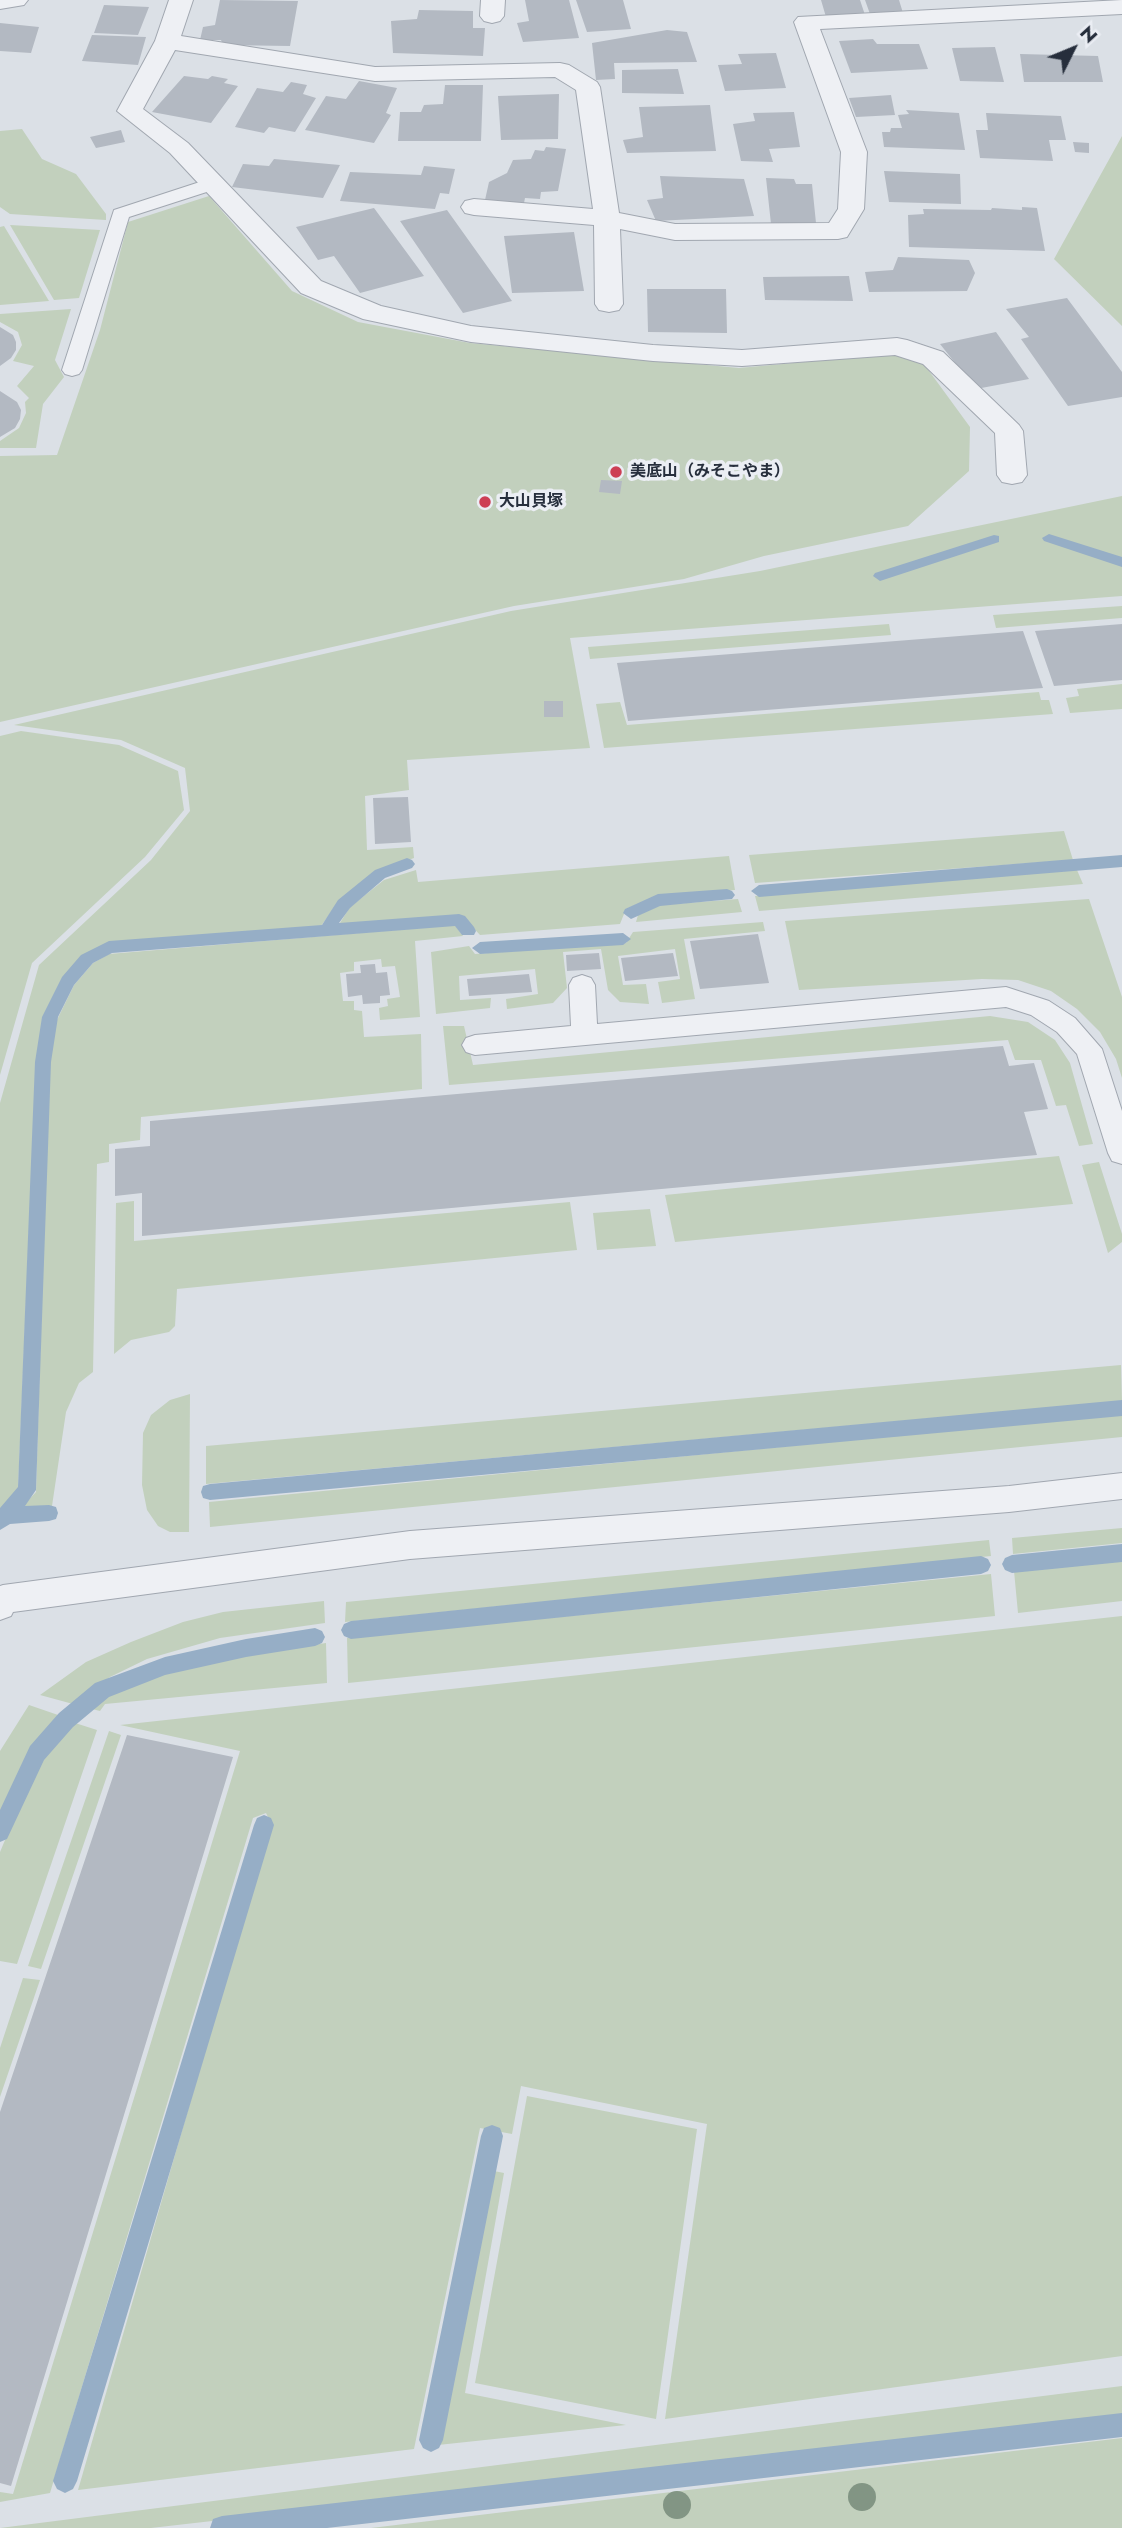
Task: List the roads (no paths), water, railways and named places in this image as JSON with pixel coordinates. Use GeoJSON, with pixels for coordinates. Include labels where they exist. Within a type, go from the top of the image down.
{"type":"FeatureCollection","features":[{"type":"Feature","properties":{"kind":"street"},"geometry":{"type":"LineString","coordinates":[[0,2],[16,0]]}},
{"type":"Feature","properties":{"kind":"street"},"geometry":{"type":"LineString","coordinates":[[181,0],[167,41],[130,111],[179,148],[312,287],[373,313],[471,334],[653,353],[742,358],[897,346],[933,358],[1009,432],[1012,475]]}},
{"type":"Feature","properties":{"kind":"street"},"geometry":{"type":"LineString","coordinates":[[474,207],[607,218],[675,232],[838,231],[851,209],[854,152],[803,11],[944,6],[1122,7]]}},
{"type":"Feature","properties":{"kind":"street"},"geometry":{"type":"LineString","coordinates":[[167,41],[375,74],[560,70],[587,87],[607,218],[609,304]]}},
{"type":"Feature","properties":{"kind":"lane"},"geometry":{"type":"LineString","coordinates":[[72,370],[121,215],[212,184]]}},
{"type":"Feature","properties":{"kind":"lane"},"geometry":{"type":"LineString","coordinates":[[582,985],[585,1035]]}},
{"type":"Feature","properties":{"kind":"lane"},"geometry":{"type":"LineString","coordinates":[[475,1045],[1006,997],[1040,1008],[1066,1025],[1088,1049],[1122,1153]]}},
{"type":"Feature","properties":{"kind":"lane"},"geometry":{"type":"LineString","coordinates":[[1,1602],[410,1545],[1009,1499],[1122,1486]]}},
{"type":"Feature","properties":{"kind":"waterway"},"geometry":{"type":"LineString","coordinates":[[1049,538],[1122,562]]}},
{"type":"Feature","properties":{"kind":"waterway"},"geometry":{"type":"LineString","coordinates":[[880,576],[994,539]]}},
{"type":"Feature","properties":{"kind":"waterway"},"geometry":{"type":"LineString","coordinates":[[759,891],[1122,861]]}},
{"type":"Feature","properties":{"kind":"waterway"},"geometry":{"type":"LineString","coordinates":[[327,930],[344,904],[366,885],[380,874],[407,864]]}},
{"type":"Feature","properties":{"kind":"waterway"},"geometry":{"type":"LineString","coordinates":[[631,913],[658,900],[727,895]]}},
{"type":"Feature","properties":{"kind":"waterway"},"geometry":{"type":"LineString","coordinates":[[327,930],[459,920],[468,931]]}},
{"type":"Feature","properties":{"kind":"waterway"},"geometry":{"type":"LineString","coordinates":[[0,1522],[27,1490],[43,1062],[50,1017],[68,981],[87,959],[109,947],[327,930]]}},
{"type":"Feature","properties":{"kind":"waterway"},"geometry":{"type":"LineString","coordinates":[[480,948],[623,939]]}},
{"type":"Feature","properties":{"kind":"waterway"},"geometry":{"type":"LineString","coordinates":[[210,1492],[1122,1408]]}},
{"type":"Feature","properties":{"kind":"waterway"},"geometry":{"type":"LineString","coordinates":[[6,1516],[49,1513]]}},
{"type":"Feature","properties":{"kind":"waterway"},"geometry":{"type":"LineString","coordinates":[[1012,1564],[1122,1553]]}},
{"type":"Feature","properties":{"kind":"waterway"},"geometry":{"type":"LineString","coordinates":[[351,1630],[981,1565]]}},
{"type":"Feature","properties":{"kind":"waterway"},"geometry":{"type":"LineString","coordinates":[[0,1832],[37,1753],[66,1720],[102,1690],[165,1666],[246,1648],[315,1637]]}},
{"type":"Feature","properties":{"kind":"waterway"},"geometry":{"type":"LineString","coordinates":[[65,2481],[264,1825]]}},
{"type":"Feature","properties":{"kind":"waterway"},"geometry":{"type":"LineString","coordinates":[[431,2440],[492,2136]]}},
{"type":"Feature","properties":{"kind":"waterway"},"geometry":{"type":"LineString","coordinates":[[222,2528],[1122,2425]]}},
{"type":"Feature","properties":{"kind":"place","name":"美底山（みそこやま）"},"geometry":{"type":"Point","coordinates":[616,472]}},
{"type":"Feature","properties":{"kind":"place","name":"大山貝塚"},"geometry":{"type":"Point","coordinates":[485,502]}}]}
